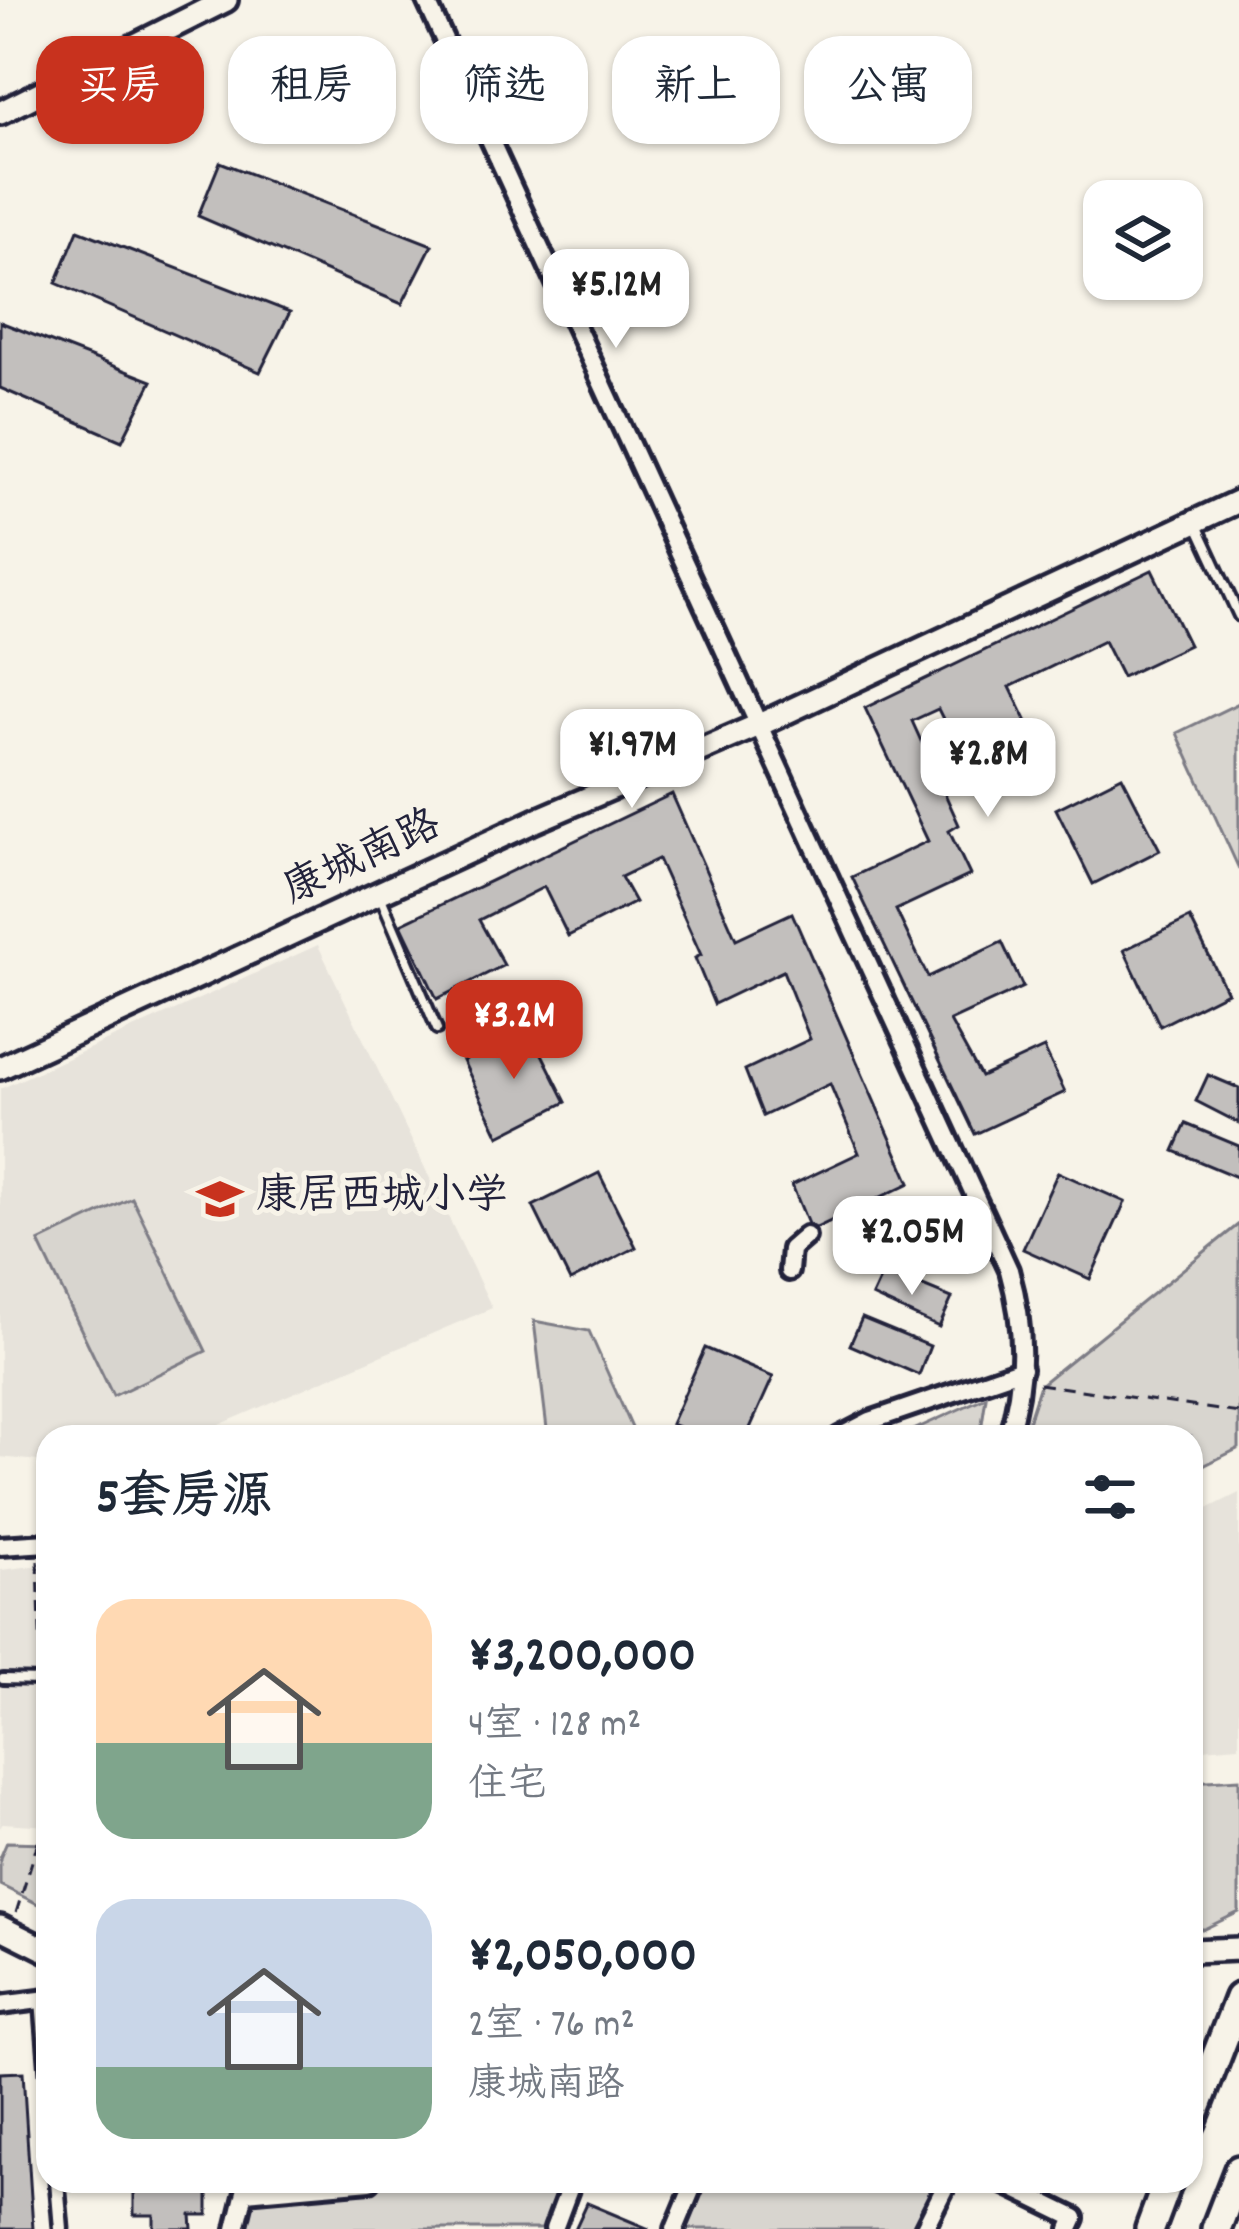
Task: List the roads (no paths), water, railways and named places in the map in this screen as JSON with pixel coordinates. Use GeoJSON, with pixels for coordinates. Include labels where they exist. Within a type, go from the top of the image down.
{"type":"FeatureCollection","features":[{"type":"Feature","properties":{"kind":"highway"},"geometry":{"type":"LineString","coordinates":[[1203,2091],[1239,1998]]}},
{"type":"Feature","properties":{"kind":"highway"},"geometry":{"type":"LineString","coordinates":[[1223,2226],[1239,2170]]}},
{"type":"Feature","properties":{"kind":"highway"},"geometry":{"type":"LineString","coordinates":[[1150,2229],[1164,2193]]}},
{"type":"Feature","properties":{"kind":"street"},"geometry":{"type":"LineString","coordinates":[[0,113],[226,0]]}},
{"type":"Feature","properties":{"kind":"street"},"geometry":{"type":"LineString","coordinates":[[426,0],[1009,1270],[1022,1333],[1022,1369],[1010,1425]]}},
{"type":"Feature","properties":{"kind":"street","name":"康城南路"},"geometry":{"type":"LineString","coordinates":[[0,1068],[536,821],[760,725],[1239,501]]}},
{"type":"Feature","properties":{"kind":"street"},"geometry":{"type":"LineString","coordinates":[[789,1271],[791,1249],[806,1236]]}},
{"type":"Feature","properties":{"kind":"street"},"geometry":{"type":"LineString","coordinates":[[862,1425],[1022,1369]]}},
{"type":"Feature","properties":{"kind":"street"},"geometry":{"type":"LineString","coordinates":[[0,1546],[36,1544]]}},
{"type":"Feature","properties":{"kind":"street"},"geometry":{"type":"LineString","coordinates":[[5,1930],[36,1945]]}},
{"type":"Feature","properties":{"kind":"street"},"geometry":{"type":"LineString","coordinates":[[1203,1950],[1239,1949]]}},
{"type":"Feature","properties":{"kind":"street"},"geometry":{"type":"LineString","coordinates":[[0,2005],[36,2000]]}},
{"type":"Feature","properties":{"kind":"street"},"geometry":{"type":"LineString","coordinates":[[58,2193],[61,2229]]}},
{"type":"Feature","properties":{"kind":"street"},"geometry":{"type":"LineString","coordinates":[[236,2229],[245,2193]]}},
{"type":"Feature","properties":{"kind":"street"},"geometry":{"type":"LineString","coordinates":[[554,2229],[568,2193]]}},
{"type":"Feature","properties":{"kind":"street"},"geometry":{"type":"LineString","coordinates":[[675,2229],[689,2193]]}},
{"type":"Feature","properties":{"kind":"street"},"geometry":{"type":"LineString","coordinates":[[924,2229],[942,2193]]}},
{"type":"Feature","properties":{"kind":"street"},"geometry":{"type":"LineString","coordinates":[[1024,2193],[1075,2218],[1070,2229]]}},
{"type":"Feature","properties":{"kind":"lane"},"geometry":{"type":"LineString","coordinates":[[1196,522],[1239,616]]}},
{"type":"Feature","properties":{"kind":"lane"},"geometry":{"type":"LineString","coordinates":[[380,896],[437,1029]]}},
{"type":"Feature","properties":{"kind":"lane"},"geometry":{"type":"LineString","coordinates":[[3,1679],[36,1680]]}},
{"type":"Feature","properties":{"kind":"place","name":"康居西城小学"},"geometry":{"type":"Point","coordinates":[220,1199]}}]}
